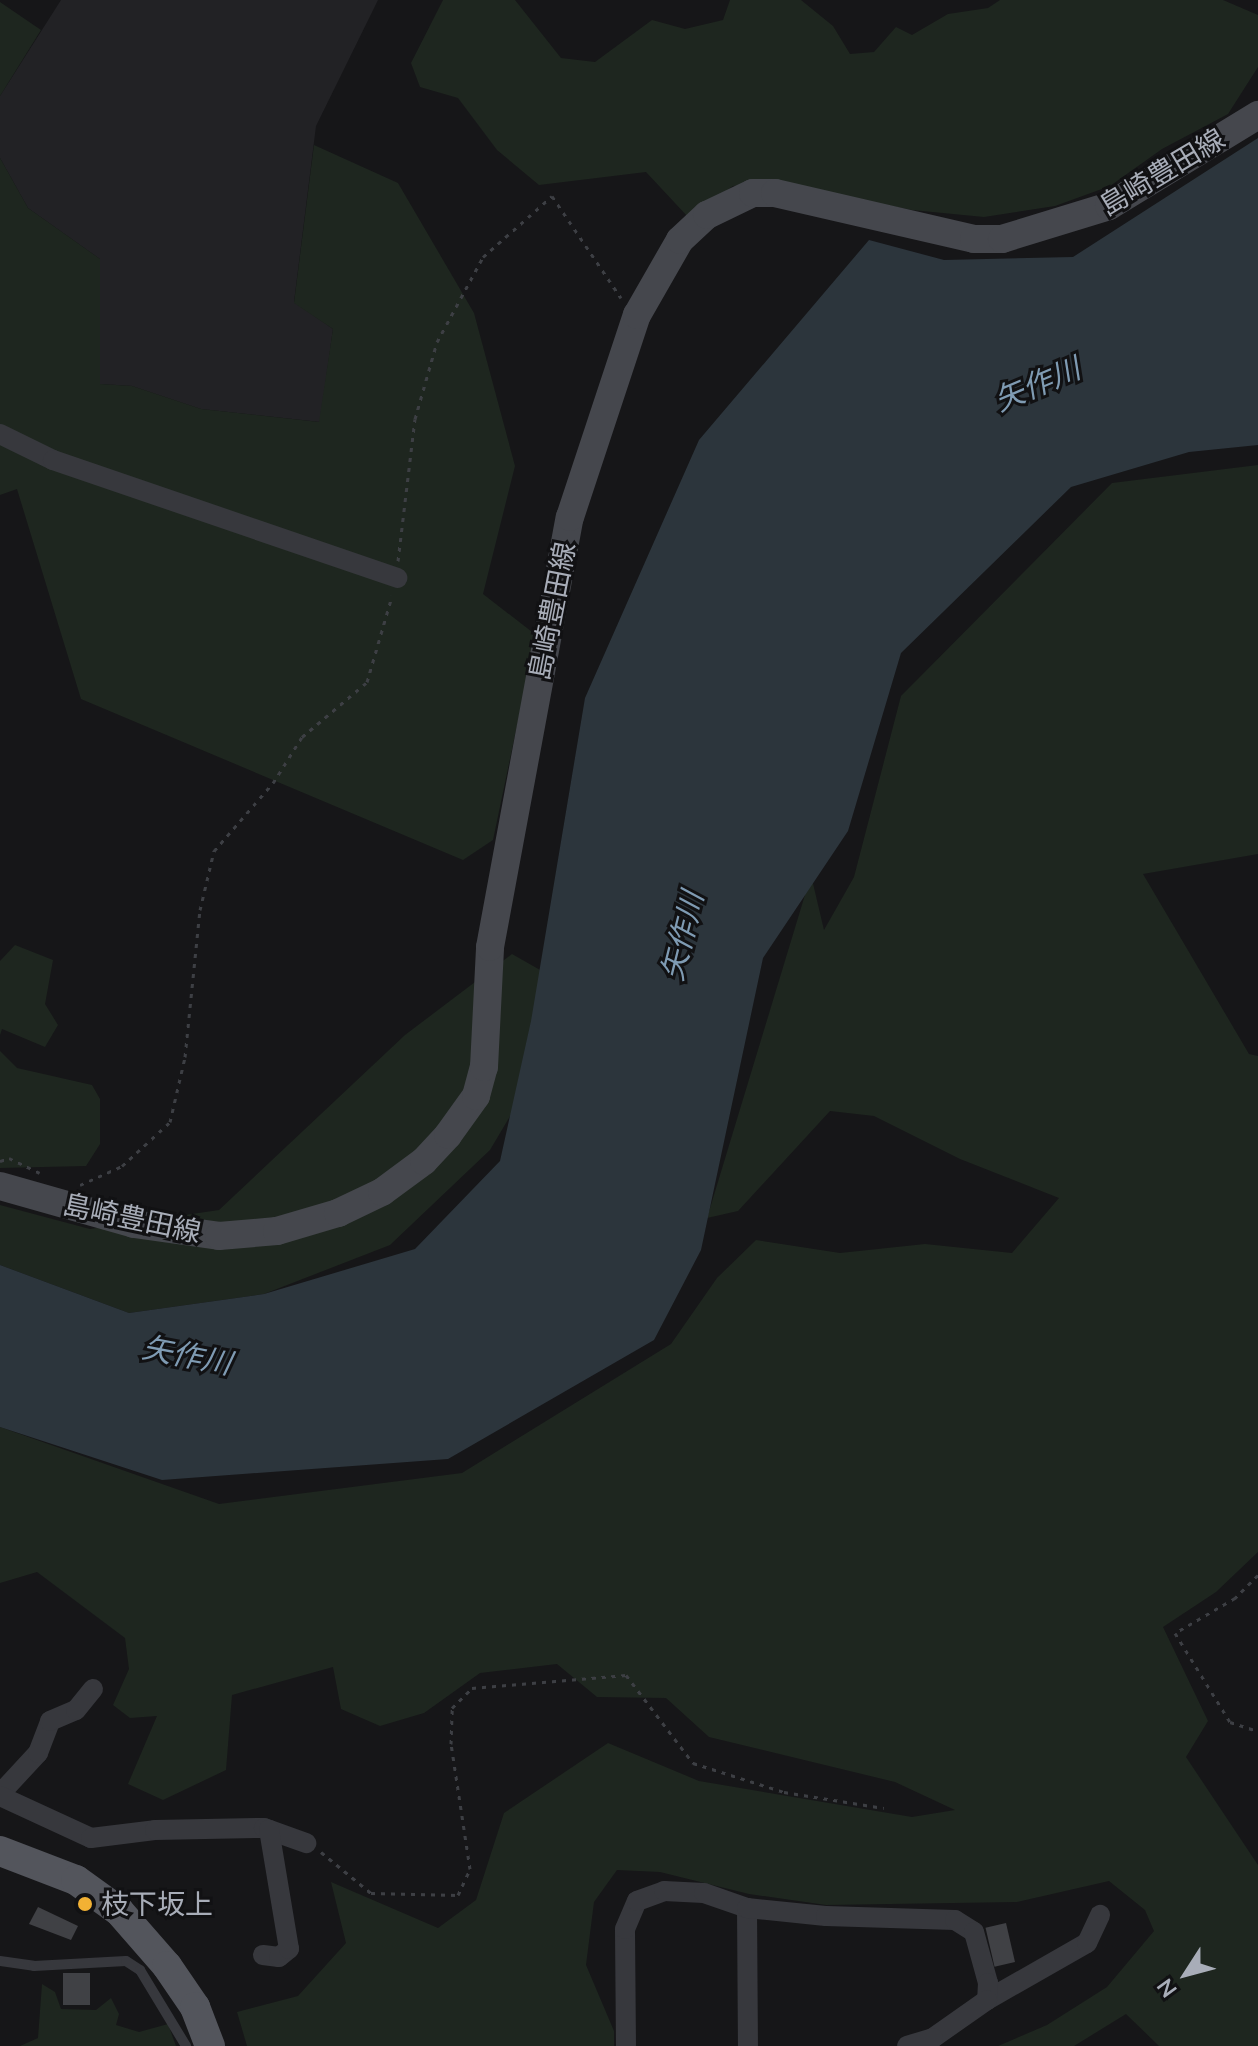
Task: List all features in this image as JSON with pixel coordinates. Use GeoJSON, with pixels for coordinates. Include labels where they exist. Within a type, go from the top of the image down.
{"type":"FeatureCollection","features":[{"type":"Feature","properties":{"kind":"main road","name":"島崎豊田線"},"geometry":{"type":"LineString","coordinates":[[0,1186],[134,1224],[219,1236],[277,1231],[338,1213],[382,1192],[424,1161],[455,1125],[476,1096],[484,1067],[490,947],[570,517],[637,315],[680,240],[707,215],[753,193],[775,193],[974,239],[1002,239],[1109,206],[1258,115]]}},
{"type":"Feature","properties":{"kind":"main road"},"geometry":{"type":"LineString","coordinates":[[0,1851],[76,1880],[119,1911],[174,1976],[195,2007],[210,2046]]}},
{"type":"Feature","properties":{"kind":"street"},"geometry":{"type":"LineString","coordinates":[[0,434],[53,460],[397,578]]}},
{"type":"Feature","properties":{"kind":"street"},"geometry":{"type":"LineString","coordinates":[[93,1689],[76,1710],[50,1721],[38,1753],[0,1795],[91,1838],[155,1830],[269,1830],[306,1843]]}},
{"type":"Feature","properties":{"kind":"street"},"geometry":{"type":"LineString","coordinates":[[263,1955],[279,1957],[289,1949],[269,1830]]}},
{"type":"Feature","properties":{"kind":"street"},"geometry":{"type":"LineString","coordinates":[[626,2046],[625,1929],[637,1901],[664,1891],[704,1893],[747,1908],[894,1922],[955,1920],[974,1932],[988,1983],[987,2000]]}},
{"type":"Feature","properties":{"kind":"street"},"geometry":{"type":"LineString","coordinates":[[747,1908],[748,2046]]}},
{"type":"Feature","properties":{"kind":"street"},"geometry":{"type":"LineString","coordinates":[[907,2046],[933,2038],[987,2000],[1087,1943],[1100,1915]]}},
{"type":"Feature","properties":{"kind":"lane"},"geometry":{"type":"LineString","coordinates":[[0,1961],[34,1966],[126,1961],[140,1970],[186,2046]]}},
{"type":"Feature","properties":{"kind":"path"},"geometry":{"type":"LineString","coordinates":[[68,1186],[92,1182],[122,1166],[170,1122],[185,1057],[200,910],[214,851],[273,783],[302,737],[367,682],[397,578],[415,419],[437,342],[483,257],[552,196],[587,254],[637,315]]}},
{"type":"Feature","properties":{"kind":"path"},"geometry":{"type":"LineString","coordinates":[[0,1161],[9,1158],[48,1178]]}},
{"type":"Feature","properties":{"kind":"path"},"geometry":{"type":"LineString","coordinates":[[1258,1575],[1235,1598],[1175,1633],[1230,1722],[1258,1731]]}},
{"type":"Feature","properties":{"kind":"path"},"geometry":{"type":"LineString","coordinates":[[306,1843],[340,1863],[371,1893],[458,1895],[470,1869],[451,1744],[452,1708],[472,1688],[626,1675],[693,1763],[784,1792],[884,1808]]}},
{"type":"Feature","properties":{"kind":"shaded area"},"geometry":{"type":"Polygon","coordinates":[[[61,0],[378,0],[316,126],[294,302],[333,329],[320,422],[201,409],[132,386],[100,384],[100,259],[28,208],[0,158],[0,96],[61,0]]]}},
{"type":"Feature","properties":{"kind":"shaded area"},"geometry":{"type":"Polygon","coordinates":[[[443,0],[515,0],[561,58],[595,62],[652,20],[685,29],[723,20],[730,0],[801,0],[833,26],[850,54],[874,52],[896,27],[912,35],[948,14],[988,8],[1000,0],[1223,0],[1258,15],[1258,67],[1228,114],[1162,149],[1110,186],[1055,206],[984,217],[912,210],[777,183],[733,186],[688,217],[646,172],[539,185],[497,150],[458,98],[420,87],[411,63],[443,0]]]}},
{"type":"Feature","properties":{"kind":"shaded area"},"geometry":{"type":"Polygon","coordinates":[[[0,2],[41,30],[0,96],[0,2]]]}},
{"type":"Feature","properties":{"kind":"shaded area"},"geometry":{"type":"Polygon","coordinates":[[[314,145],[398,183],[474,313],[515,466],[483,594],[536,635],[493,840],[463,860],[81,699],[17,489],[0,495],[0,158],[28,208],[100,259],[100,384],[132,386],[201,409],[319,422],[333,329],[294,303],[314,145]]]}},
{"type":"Feature","properties":{"kind":"shaded area"},"geometry":{"type":"Polygon","coordinates":[[[1258,465],[1258,854],[1143,874],[1249,1054],[1258,1056],[1258,1552],[1216,1592],[1163,1627],[1208,1721],[1186,1757],[1258,1865],[1258,2046],[1159,2046],[1126,2014],[1074,2046],[998,2046],[1047,2025],[1107,1987],[1154,1931],[1145,1910],[1109,1881],[1017,1902],[826,1905],[749,1894],[660,1872],[617,1870],[594,1902],[586,1965],[614,2031],[614,2046],[247,2046],[237,2012],[298,1996],[346,1943],[331,1882],[438,1928],[476,1900],[504,1813],[608,1743],[699,1781],[912,1817],[955,1810],[895,1782],[709,1737],[666,1698],[597,1697],[557,1664],[480,1673],[424,1713],[380,1726],[341,1709],[333,1667],[232,1695],[226,1770],[163,1800],[128,1784],[157,1716],[130,1718],[113,1705],[129,1669],[125,1638],[37,1572],[0,1583],[0,1427],[219,1504],[462,1473],[671,1344],[717,1278],[756,1240],[840,1253],[925,1244],[1012,1253],[1059,1198],[960,1159],[874,1116],[830,1111],[738,1211],[707,1218],[811,875],[824,930],[854,877],[901,696],[1112,483],[1258,465]]]}},
{"type":"Feature","properties":{"kind":"shaded area"},"geometry":{"type":"Polygon","coordinates":[[[15,945],[53,960],[45,1004],[58,1025],[45,1047],[2,1029],[0,1035],[0,961],[15,945]]]}},
{"type":"Feature","properties":{"kind":"shaded area"},"geometry":{"type":"Polygon","coordinates":[[[512,954],[570,987],[555,1040],[490,1150],[390,1245],[264,1294],[129,1313],[0,1265],[0,1205],[90,1229],[219,1210],[405,1035],[512,954]]]}},
{"type":"Feature","properties":{"kind":"shaded area"},"geometry":{"type":"Polygon","coordinates":[[[0,1051],[17,1068],[92,1085],[100,1099],[100,1144],[86,1166],[0,1168],[0,1051]]]}},
{"type":"Feature","properties":{"kind":"shaded area"},"geometry":{"type":"Polygon","coordinates":[[[42,1984],[55,1992],[61,2009],[96,2010],[111,1998],[119,2014],[116,2025],[139,2032],[168,2024],[176,2046],[20,2046],[38,2038],[42,1984]]]}},
{"type":"Feature","properties":{"kind":"water","name":"矢作川"},"geometry":{"type":"Polygon","coordinates":[[[1258,138],[1258,445],[1189,452],[1071,487],[901,653],[848,831],[763,958],[701,1250],[654,1340],[448,1459],[162,1480],[0,1427],[0,1265],[129,1313],[264,1294],[415,1249],[500,1161],[531,1021],[585,698],[699,440],[869,240],[944,260],[1073,257],[1258,138]]]}},
{"type":"Feature","properties":{"kind":"building"},"geometry":{"type":"Polygon","coordinates":[[[38,1907],[78,1926],[71,1940],[29,1924],[38,1907]]]}},
{"type":"Feature","properties":{"kind":"building"},"geometry":{"type":"Polygon","coordinates":[[[1006,1923],[1015,1962],[995,1967],[986,1928],[1006,1923]]]}},
{"type":"Feature","properties":{"kind":"building"},"geometry":{"type":"Polygon","coordinates":[[[63,1973],[90,1973],[90,2005],[63,2005],[63,1973]]]}},
{"type":"Feature","properties":{"kind":"place","name":"枝下坂上"},"geometry":{"type":"Point","coordinates":[85,1904]}}]}
